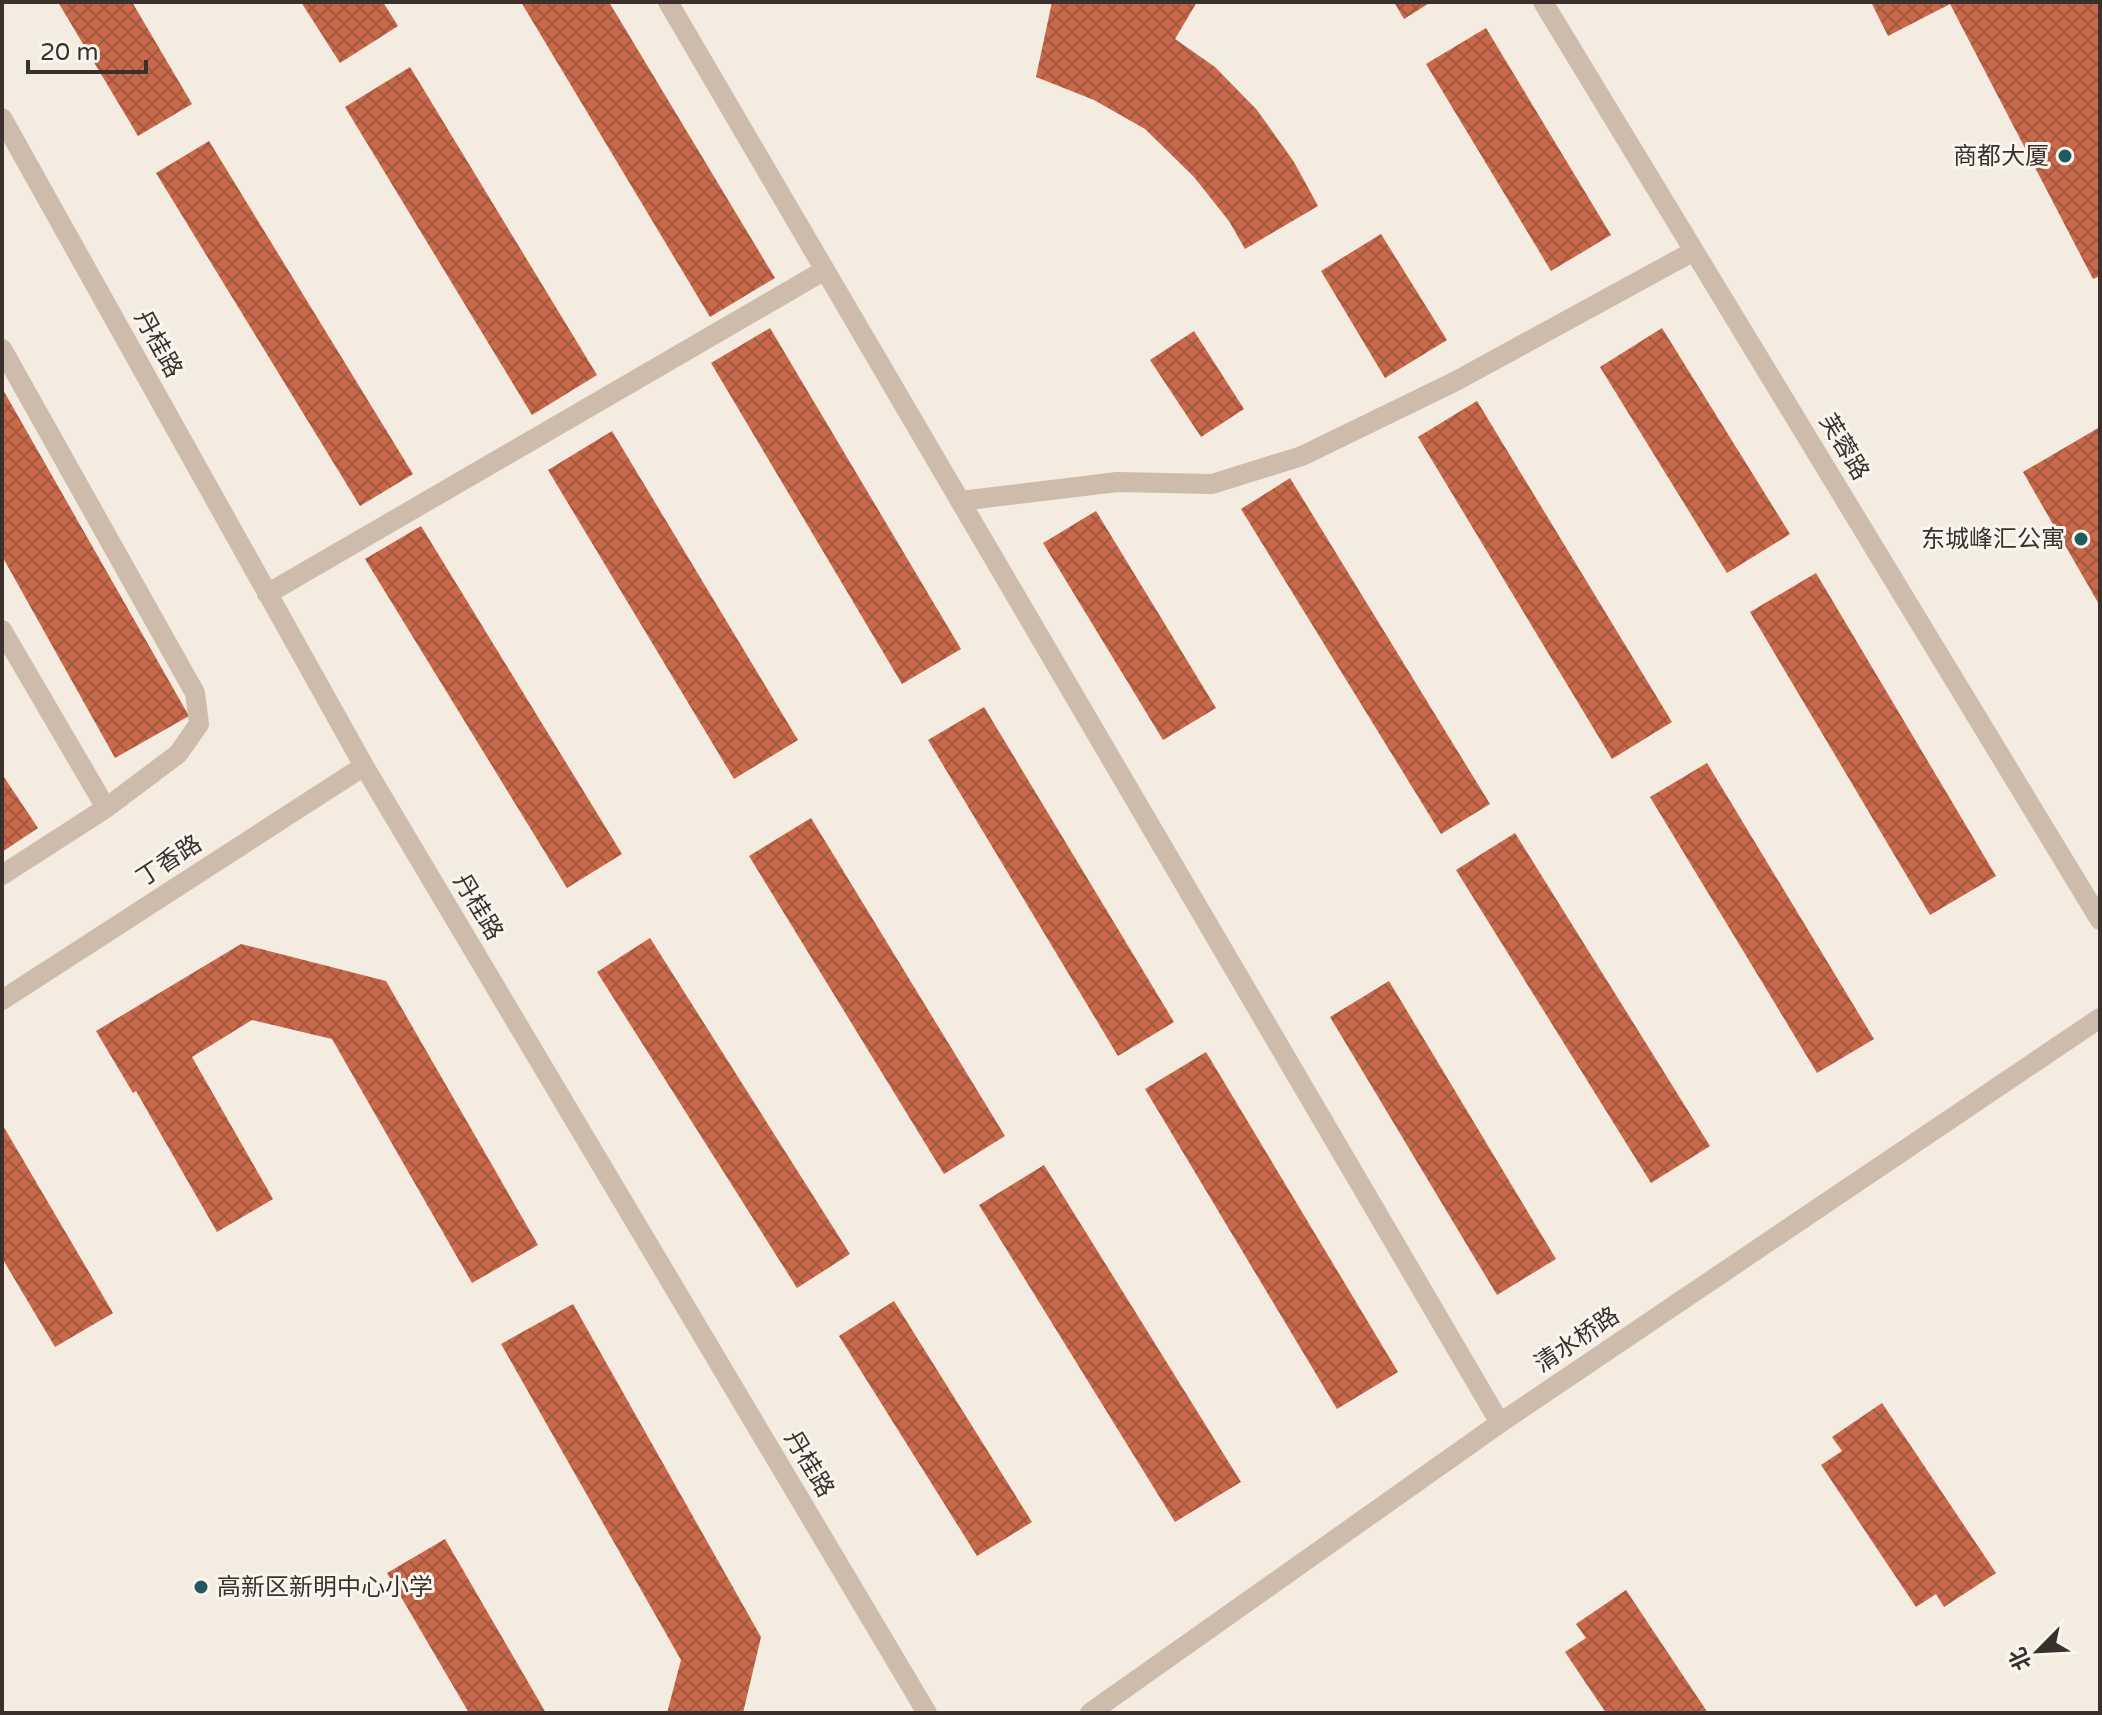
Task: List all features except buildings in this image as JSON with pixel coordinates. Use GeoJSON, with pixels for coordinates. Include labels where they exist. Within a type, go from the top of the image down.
{"type":"FeatureCollection","features":[{"type":"Feature","properties":{"kind":"street"},"geometry":{"type":"LineString","coordinates":[[668,2],[1500,1423]]}},
{"type":"Feature","properties":{"kind":"street","name":"芙蓉路"},"geometry":{"type":"LineString","coordinates":[[1543,2],[2100,920]]}},
{"type":"Feature","properties":{"kind":"street","name":"丹桂路"},"geometry":{"type":"LineString","coordinates":[[2,118],[364,766],[927,1713]]}},
{"type":"Feature","properties":{"kind":"street"},"geometry":{"type":"LineString","coordinates":[[960,501],[1117,482],[1212,484],[1302,456],[1456,381],[1694,251]]}},
{"type":"Feature","properties":{"kind":"street"},"geometry":{"type":"LineString","coordinates":[[267,594],[825,270]]}},
{"type":"Feature","properties":{"kind":"street"},"geometry":{"type":"LineString","coordinates":[[2,349],[195,693],[199,724],[178,754],[106,808],[2,875]]}},
{"type":"Feature","properties":{"kind":"street"},"geometry":{"type":"LineString","coordinates":[[2,630],[106,808]]}},
{"type":"Feature","properties":{"kind":"street","name":"丁香路"},"geometry":{"type":"LineString","coordinates":[[2,1000],[364,766]]}},
{"type":"Feature","properties":{"kind":"street","name":"清水桥路"},"geometry":{"type":"LineString","coordinates":[[1090,1713],[1500,1423],[2100,1018]]}},
{"type":"Feature","properties":{"kind":"place","name":"商都大厦"},"geometry":{"type":"Point","coordinates":[2065,156]}},
{"type":"Feature","properties":{"kind":"place","name":"东城峰汇公寓"},"geometry":{"type":"Point","coordinates":[2081,539]}},
{"type":"Feature","properties":{"kind":"place","name":"高新区新明中心小学"},"geometry":{"type":"Point","coordinates":[201,1587]}}]}
